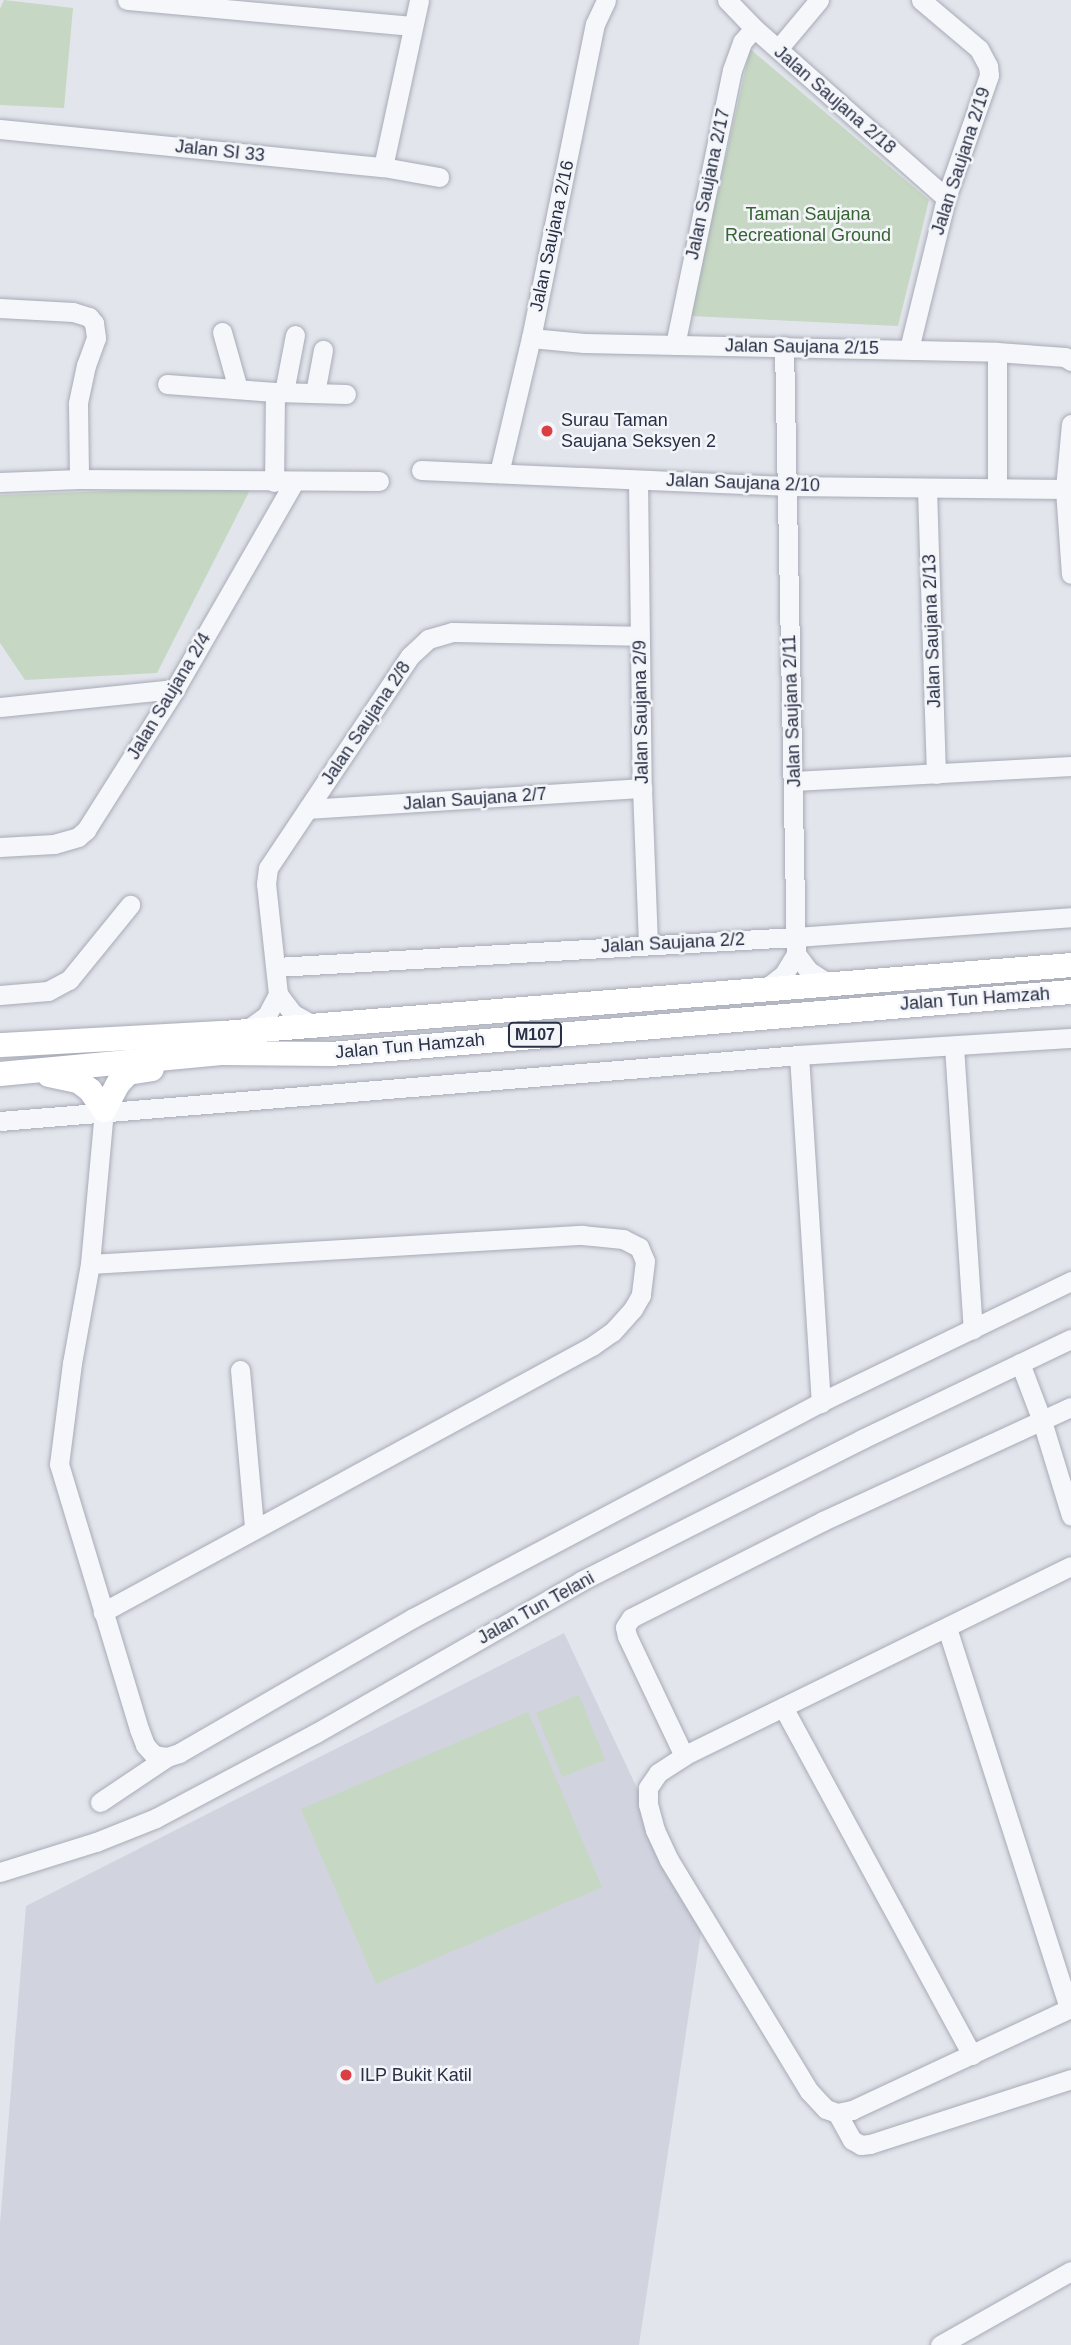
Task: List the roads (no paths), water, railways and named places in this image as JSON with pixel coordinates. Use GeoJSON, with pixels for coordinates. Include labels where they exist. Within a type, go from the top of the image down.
{"type":"FeatureCollection","features":[{"type":"Feature","properties":{"kind":"main road","name":"Jalan Tun Hamzah"},"geometry":{"type":"LineString","coordinates":[[4,1045],[244,1032],[1071,965]]}},
{"type":"Feature","properties":{"kind":"main road","name":"Jalan Tun Hamzah"},"geometry":{"type":"LineString","coordinates":[[0,1075],[221,1053],[331,1054],[1071,992]]}},
{"type":"Feature","properties":{"kind":"main road"},"geometry":{"type":"LineString","coordinates":[[0,1075],[52,1075],[78,1081],[90,1090],[104,1110],[118,1084],[128,1073],[204,1063],[331,1054]]}},
{"type":"Feature","properties":{"kind":"street"},"geometry":{"type":"LineString","coordinates":[[127,0],[411,26]]}},
{"type":"Feature","properties":{"kind":"street"},"geometry":{"type":"LineString","coordinates":[[383,167],[411,26],[419,0]]}},
{"type":"Feature","properties":{"kind":"street","name":"Jalan Saujana 2/16"},"geometry":{"type":"LineString","coordinates":[[499,473],[531,338],[595,24],[606,0]]}},
{"type":"Feature","properties":{"kind":"street","name":"Jalan Saujana 2/18"},"geometry":{"type":"LineString","coordinates":[[727,0],[754,28],[946,198]]}},
{"type":"Feature","properties":{"kind":"street"},"geometry":{"type":"LineString","coordinates":[[778,49],[819,0]]}},
{"type":"Feature","properties":{"kind":"street","name":"Jalan Saujana 2/19"},"geometry":{"type":"LineString","coordinates":[[909,349],[946,198],[989,75],[988,66],[979,49],[921,0]]}},
{"type":"Feature","properties":{"kind":"street","name":"Jalan Saujana 2/17"},"geometry":{"type":"LineString","coordinates":[[675,345],[732,70],[742,42],[754,28]]}},
{"type":"Feature","properties":{"kind":"street","name":"Jalan SI 33"},"geometry":{"type":"LineString","coordinates":[[0,129],[383,167],[439,177]]}},
{"type":"Feature","properties":{"kind":"street"},"geometry":{"type":"LineString","coordinates":[[0,309],[73,312],[89,317],[94,323],[96,338],[86,365],[78,404],[79,478]]}},
{"type":"Feature","properties":{"kind":"street"},"geometry":{"type":"LineString","coordinates":[[222,332],[238,389]]}},
{"type":"Feature","properties":{"kind":"street"},"geometry":{"type":"LineString","coordinates":[[284,482],[280,392],[295,335]]}},
{"type":"Feature","properties":{"kind":"street","name":"Jalan Saujana 2/15"},"geometry":{"type":"LineString","coordinates":[[531,338],[584,343],[997,352],[1065,357],[1071,361]]}},
{"type":"Feature","properties":{"kind":"street","name":"Jalan Saujana 2/11"},"geometry":{"type":"LineString","coordinates":[[784,346],[796,945]]}},
{"type":"Feature","properties":{"kind":"street"},"geometry":{"type":"LineString","coordinates":[[315,393],[323,349]]}},
{"type":"Feature","properties":{"kind":"street"},"geometry":{"type":"LineString","coordinates":[[997,352],[997,488]]}},
{"type":"Feature","properties":{"kind":"street"},"geometry":{"type":"LineString","coordinates":[[167,384],[346,394]]}},
{"type":"Feature","properties":{"kind":"street"},"geometry":{"type":"LineString","coordinates":[[1071,424],[1065,489],[1071,574]]}},
{"type":"Feature","properties":{"kind":"street","name":"Jalan Saujana 2/10"},"geometry":{"type":"LineString","coordinates":[[421,470],[785,486],[1065,489]]}},
{"type":"Feature","properties":{"kind":"street"},"geometry":{"type":"LineString","coordinates":[[0,482],[79,478],[379,481]]}},
{"type":"Feature","properties":{"kind":"street","name":"Jalan Saujana 2/9"},"geometry":{"type":"LineString","coordinates":[[638,480],[642,788],[648,944]]}},
{"type":"Feature","properties":{"kind":"street","name":"Jalan Saujana 2/4"},"geometry":{"type":"LineString","coordinates":[[0,847],[54,844],[78,837],[86,830],[175,689],[284,482]]}},
{"type":"Feature","properties":{"kind":"street","name":"Jalan Saujana 2/13"},"geometry":{"type":"LineString","coordinates":[[928,489],[936,774]]}},
{"type":"Feature","properties":{"kind":"street","name":"Jalan Saujana 2/8"},"geometry":{"type":"LineString","coordinates":[[278,994],[266,884],[268,868],[410,656],[428,639],[452,632],[639,636]]}},
{"type":"Feature","properties":{"kind":"street"},"geometry":{"type":"LineString","coordinates":[[2,704],[175,689]]}},
{"type":"Feature","properties":{"kind":"street"},"geometry":{"type":"LineString","coordinates":[[794,781],[1071,766]]}},
{"type":"Feature","properties":{"kind":"street","name":"Jalan Saujana 2/7"},"geometry":{"type":"LineString","coordinates":[[308,809],[642,788]]}},
{"type":"Feature","properties":{"kind":"street"},"geometry":{"type":"LineString","coordinates":[[0,995],[48,990],[69,980],[130,905]]}},
{"type":"Feature","properties":{"kind":"street","name":"Jalan Saujana 2/2"},"geometry":{"type":"LineString","coordinates":[[276,967],[648,944],[796,945],[1071,917]]}},
{"type":"Feature","properties":{"kind":"street"},"geometry":{"type":"LineString","coordinates":[[796,945],[808,971],[829,984]]}},
{"type":"Feature","properties":{"kind":"street"},"geometry":{"type":"LineString","coordinates":[[765,989],[784,974],[796,945]]}},
{"type":"Feature","properties":{"kind":"street"},"geometry":{"type":"LineString","coordinates":[[244,1032],[267,1015],[278,994],[293,1014],[315,1026]]}},
{"type":"Feature","properties":{"kind":"street"},"geometry":{"type":"LineString","coordinates":[[0,1121],[104,1110],[799,1055],[1071,1038]]}},
{"type":"Feature","properties":{"kind":"street"},"geometry":{"type":"LineString","coordinates":[[954,1046],[973,1329]]}},
{"type":"Feature","properties":{"kind":"street"},"geometry":{"type":"LineString","coordinates":[[799,1055],[821,1403]]}},
{"type":"Feature","properties":{"kind":"street"},"geometry":{"type":"LineString","coordinates":[[104,1110],[90,1264],[72,1363],[59,1464],[145,1745],[154,1755],[167,1757]]}},
{"type":"Feature","properties":{"kind":"street"},"geometry":{"type":"LineString","coordinates":[[90,1264],[582,1235],[614,1237],[639,1247],[645,1261],[641,1295],[612,1332],[592,1346],[103,1612]]}},
{"type":"Feature","properties":{"kind":"street"},"geometry":{"type":"LineString","coordinates":[[100,1802],[167,1757],[179,1753],[413,1618],[821,1403],[1071,1281]]}},
{"type":"Feature","properties":{"kind":"street","name":"Jalan Tun Telani"},"geometry":{"type":"LineString","coordinates":[[0,1872],[96,1843],[156,1818],[316,1733],[581,1581],[1071,1339]]}},
{"type":"Feature","properties":{"kind":"street"},"geometry":{"type":"LineString","coordinates":[[1020,1363],[1042,1421],[1071,1516]]}},
{"type":"Feature","properties":{"kind":"street"},"geometry":{"type":"LineString","coordinates":[[240,1370],[254,1528]]}},
{"type":"Feature","properties":{"kind":"street"},"geometry":{"type":"LineString","coordinates":[[684,1756],[627,1636],[625,1627],[631,1618],[823,1521],[1071,1407]]}},
{"type":"Feature","properties":{"kind":"street"},"geometry":{"type":"LineString","coordinates":[[947,1628],[1070,2008],[852,2110],[837,2113],[826,2109],[809,2091],[670,1860],[655,1830],[648,1804],[648,1788],[658,1773],[684,1756],[1071,1566]]}},
{"type":"Feature","properties":{"kind":"street"},"geometry":{"type":"LineString","coordinates":[[783,1707],[972,2054]]}},
{"type":"Feature","properties":{"kind":"street"},"geometry":{"type":"LineString","coordinates":[[837,2113],[852,2140],[861,2145],[870,2144],[1071,2079]]}},
{"type":"Feature","properties":{"kind":"street"},"geometry":{"type":"LineString","coordinates":[[940,2345],[1071,2272]]}},
{"type":"Feature","properties":{"kind":"place","name":"Surau Taman Saujana Seksyen 2"},"geometry":{"type":"Point","coordinates":[547,431]}},
{"type":"Feature","properties":{"kind":"place","name":"ILP Bukit Katil"},"geometry":{"type":"Point","coordinates":[346,2075]}},
{"type":"Feature","properties":{"kind":"park label","name":"Taman Saujana Recreational Ground"},"geometry":{"type":"Point","coordinates":[808,225]}}]}
